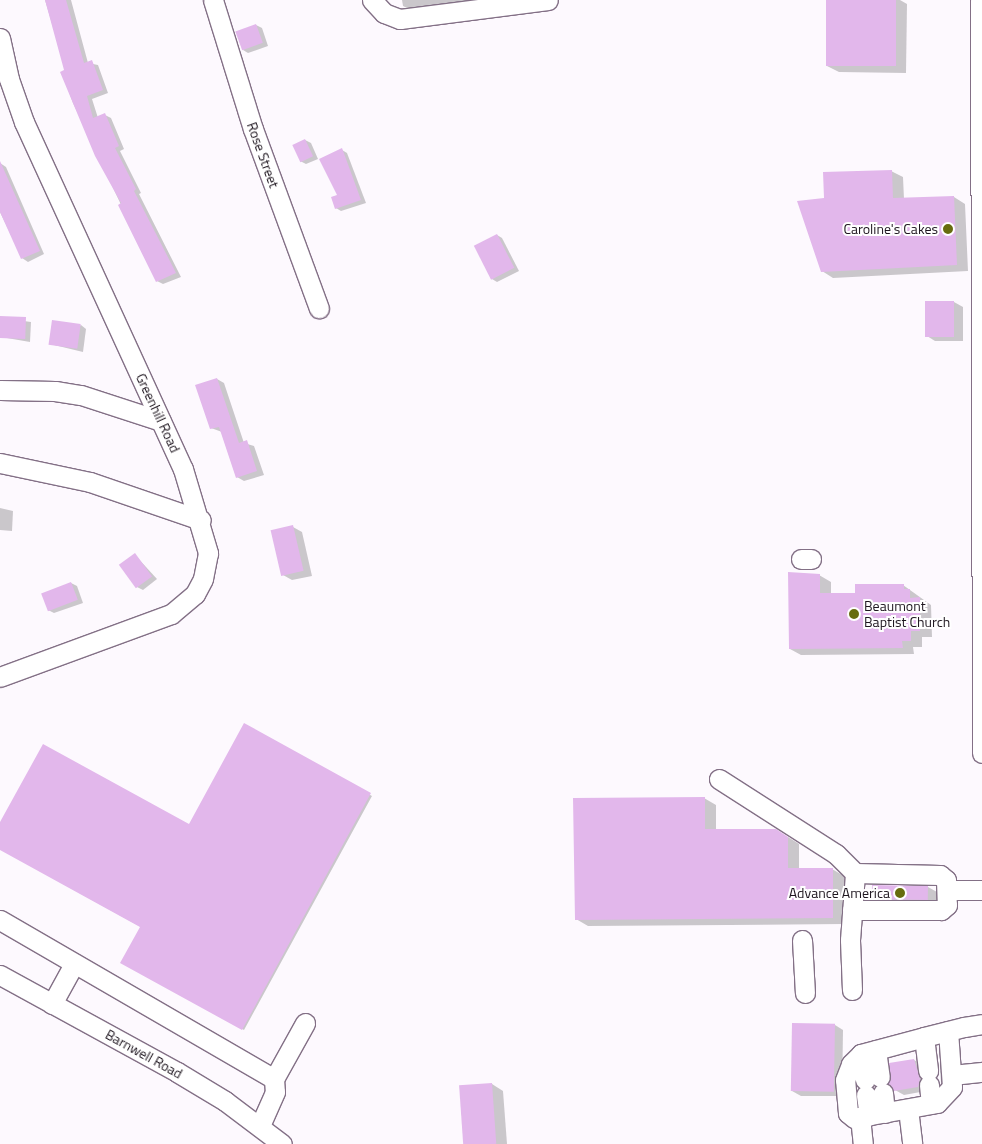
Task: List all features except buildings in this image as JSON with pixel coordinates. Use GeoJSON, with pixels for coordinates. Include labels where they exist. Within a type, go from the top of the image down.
{"type":"FeatureCollection","features":[{"type":"Feature","properties":{"kind":"street","name":"Rose Street"},"geometry":{"type":"LineString","coordinates":[[213,0],[253,129],[319,308]]}},
{"type":"Feature","properties":{"kind":"street"},"geometry":{"type":"LineString","coordinates":[[372,0],[384,13],[400,19],[548,0]]}},
{"type":"Feature","properties":{"kind":"street"},"geometry":{"type":"LineString","coordinates":[[980,0],[982,752]]}},
{"type":"Feature","properties":{"kind":"street","name":"Greenhill Road"},"geometry":{"type":"LineString","coordinates":[[0,38],[9,79],[24,122],[183,469],[201,520],[207,544],[208,563],[203,579],[184,606],[140,627],[0,677]]}},
{"type":"Feature","properties":{"kind":"street"},"geometry":{"type":"LineString","coordinates":[[0,390],[55,391],[81,395],[161,421]]}},
{"type":"Feature","properties":{"kind":"street"},"geometry":{"type":"LineString","coordinates":[[0,463],[90,482],[201,520]]}},
{"type":"Feature","properties":{"kind":"street"},"geometry":{"type":"LineString","coordinates":[[719,779],[836,854],[855,873],[940,875],[946,880],[948,890],[947,905],[941,910],[852,910]]}},
{"type":"Feature","properties":{"kind":"street"},"geometry":{"type":"LineString","coordinates":[[852,990],[852,910],[855,873]]}},
{"type":"Feature","properties":{"kind":"street"},"geometry":{"type":"LineString","coordinates":[[948,890],[982,890]]}},
{"type":"Feature","properties":{"kind":"street"},"geometry":{"type":"LineString","coordinates":[[0,920],[274,1079]]}},
{"type":"Feature","properties":{"kind":"street"},"geometry":{"type":"LineString","coordinates":[[802,940],[805,993]]}},
{"type":"Feature","properties":{"kind":"street"},"geometry":{"type":"LineString","coordinates":[[52,1004],[74,964]]}},
{"type":"Feature","properties":{"kind":"street","name":"Barnwell Road"},"geometry":{"type":"LineString","coordinates":[[0,975],[177,1072],[260,1126],[282,1144]]}},
{"type":"Feature","properties":{"kind":"street"},"geometry":{"type":"LineString","coordinates":[[260,1126],[275,1092],[274,1079],[305,1023]]}},
{"type":"Feature","properties":{"kind":"street"},"geometry":{"type":"LineString","coordinates":[[948,1031],[952,1087],[937,1103],[854,1118],[848,1113],[845,1080],[851,1064],[868,1052],[948,1031],[982,1024]]}},
{"type":"Feature","properties":{"kind":"street"},"geometry":{"type":"LineString","coordinates":[[924,1037],[931,1104]]}},
{"type":"Feature","properties":{"kind":"street"},"geometry":{"type":"LineString","coordinates":[[863,1144],[871,1115],[873,1086],[868,1052]]}},
{"type":"Feature","properties":{"kind":"street"},"geometry":{"type":"LineString","coordinates":[[952,1075],[982,1072]]}},
{"type":"Feature","properties":{"kind":"street"},"geometry":{"type":"LineString","coordinates":[[908,1109],[912,1144]]}},
{"type":"Feature","properties":{"kind":"place","name":"Caroline's Cakes"},"geometry":{"type":"Point","coordinates":[948,229]}},
{"type":"Feature","properties":{"kind":"place","name":"Beaumont Baptist Church"},"geometry":{"type":"Point","coordinates":[854,614]}},
{"type":"Feature","properties":{"kind":"place","name":"Advance America"},"geometry":{"type":"Point","coordinates":[900,893]}}]}
